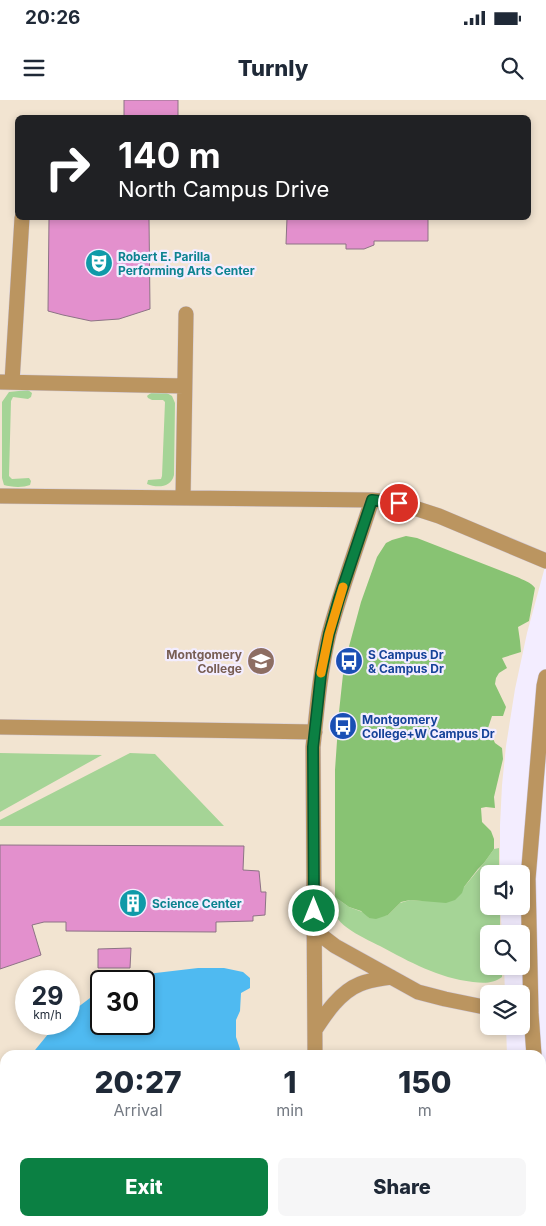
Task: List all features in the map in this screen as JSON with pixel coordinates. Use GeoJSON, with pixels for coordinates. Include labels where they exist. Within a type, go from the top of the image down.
{"type":"FeatureCollection","features":[{"type":"Feature","properties":{"kind":"street"},"geometry":{"type":"LineString","coordinates":[[22,220],[6,382],[184,386]]}},
{"type":"Feature","properties":{"kind":"street"},"geometry":{"type":"LineString","coordinates":[[183,498],[186,314]]}},
{"type":"Feature","properties":{"kind":"street"},"geometry":{"type":"LineString","coordinates":[[0,496],[372,500],[399,503],[439,516],[546,561]]}},
{"type":"Feature","properties":{"kind":"street"},"geometry":{"type":"LineString","coordinates":[[315,1050],[313,747],[321,674],[329,634],[372,500]]}},
{"type":"Feature","properties":{"kind":"street"},"geometry":{"type":"LineString","coordinates":[[526,985],[528,879],[546,677]]}},
{"type":"Feature","properties":{"kind":"street"},"geometry":{"type":"LineString","coordinates":[[0,727],[315,732]]}},
{"type":"Feature","properties":{"kind":"street"},"geometry":{"type":"LineString","coordinates":[[314,930],[335,946],[418,992],[480,1006]]}},
{"type":"Feature","properties":{"kind":"street"},"geometry":{"type":"LineString","coordinates":[[315,1030],[332,1006],[357,985],[371,980],[391,978]]}},
{"type":"Feature","properties":{"kind":"street"},"geometry":{"type":"LineString","coordinates":[[530,1034],[533,1050]]}},
{"type":"Feature","properties":{"kind":"shaded area","name":"Montgomery College"},"geometry":{"type":"Polygon","coordinates":[[[0,100],[546,100],[546,563],[527,633],[515,689],[506,746],[502,785],[500,865],[480,865],[480,915],[501,915],[501,925],[480,925],[480,975],[504,975],[505,985],[480,985],[480,1035],[506,1035],[507,1050],[0,1050],[0,100]]]}},
{"type":"Feature","properties":{"kind":"green space"},"geometry":{"type":"Polygon","coordinates":[[[28,390],[32,393],[28,399],[13,397],[11,401],[9,476],[12,479],[29,478],[31,481],[30,485],[27,486],[7,486],[4,485],[2,478],[2,402],[9,392],[28,390]]]}},
{"type":"Feature","properties":{"kind":"green space"},"geometry":{"type":"Polygon","coordinates":[[[165,392],[172,396],[175,403],[174,475],[167,485],[155,486],[147,484],[148,480],[161,479],[162,476],[165,402],[163,400],[152,400],[147,396],[153,393],[165,392]]]}},
{"type":"Feature","properties":{"kind":"green space"},"geometry":{"type":"Polygon","coordinates":[[[406,536],[417,538],[517,577],[535,588],[529,621],[518,627],[521,652],[502,658],[507,668],[499,673],[496,678],[495,684],[506,707],[503,716],[492,716],[488,728],[495,743],[502,748],[503,759],[494,797],[495,808],[481,808],[482,822],[491,831],[494,839],[494,849],[455,900],[446,903],[410,900],[401,902],[388,915],[376,919],[369,918],[361,911],[349,907],[335,897],[335,770],[344,665],[361,602],[377,557],[386,543],[406,536]]]}},
{"type":"Feature","properties":{"kind":"green space"},"geometry":{"type":"Polygon","coordinates":[[[0,753],[102,755],[0,812],[0,753]]]}},
{"type":"Feature","properties":{"kind":"green space"},"geometry":{"type":"Polygon","coordinates":[[[130,753],[155,754],[224,826],[0,826],[0,820],[130,753]]]}},
{"type":"Feature","properties":{"kind":"green space"},"geometry":{"type":"Polygon","coordinates":[[[499,848],[499,865],[482,865],[484,863],[494,849],[499,848]]]}},
{"type":"Feature","properties":{"kind":"green space"},"geometry":{"type":"Polygon","coordinates":[[[480,868],[480,915],[500,915],[500,925],[480,925],[480,975],[502,975],[502,977],[495,981],[480,983],[460,980],[425,969],[355,933],[339,921],[334,909],[335,897],[349,907],[365,913],[369,918],[388,915],[400,903],[410,900],[423,901],[464,887],[480,868]]]}},
{"type":"Feature","properties":{"kind":"water"},"geometry":{"type":"Polygon","coordinates":[[[198,968],[224,968],[243,972],[250,978],[250,988],[241,993],[240,1011],[236,1020],[236,1037],[240,1050],[35,1050],[47,1035],[80,1035],[80,1006],[90,998],[90,1035],[155,1035],[155,973],[198,968]]]}},
{"type":"Feature","properties":{"kind":"building"},"geometry":{"type":"Polygon","coordinates":[[[124,100],[178,100],[178,115],[124,115],[124,100]]]}},
{"type":"Feature","properties":{"kind":"building","name":"Robert E. Parilla Performing Arts Center"},"geometry":{"type":"Polygon","coordinates":[[[49,220],[149,220],[150,309],[119,319],[91,321],[48,311],[49,220]]]}},
{"type":"Feature","properties":{"kind":"building"},"geometry":{"type":"Polygon","coordinates":[[[287,220],[428,220],[428,241],[374,241],[374,245],[364,249],[346,249],[346,244],[286,244],[287,220]]]}},
{"type":"Feature","properties":{"kind":"building","name":"Science Center"},"geometry":{"type":"Polygon","coordinates":[[[0,845],[244,846],[243,870],[259,871],[261,892],[266,892],[265,915],[253,916],[253,921],[216,922],[216,932],[66,931],[66,922],[44,922],[32,925],[41,955],[0,969],[0,845]]]}},
{"type":"Feature","properties":{"kind":"building"},"geometry":{"type":"Polygon","coordinates":[[[131,948],[130,968],[98,968],[98,949],[131,948]]]}},
{"type":"Feature","properties":{"kind":"slow traffic"},"geometry":{"type":"LineString","coordinates":[[321,673],[329,634],[343,587]]}},
{"type":"Feature","properties":{"kind":"place","name":"Robert E. Parilla Performing Arts Center"},"geometry":{"type":"Point","coordinates":[99,263]}},
{"type":"Feature","properties":{"kind":"place","name":"Montgomery College"},"geometry":{"type":"Point","coordinates":[261,661]}},
{"type":"Feature","properties":{"kind":"place","name":"S Campus Dr & Campus Dr"},"geometry":{"type":"Point","coordinates":[349,661]}},
{"type":"Feature","properties":{"kind":"place","name":"Montgomery College+W Campus Dr"},"geometry":{"type":"Point","coordinates":[343,726]}},
{"type":"Feature","properties":{"kind":"place","name":"Science Center"},"geometry":{"type":"Point","coordinates":[133,903]}},
{"type":"Feature","properties":{"kind":"route"},"geometry":{"type":"LineString","coordinates":[[314,911],[313,747],[321,674],[329,634],[372,500],[399,503]]}}]}
